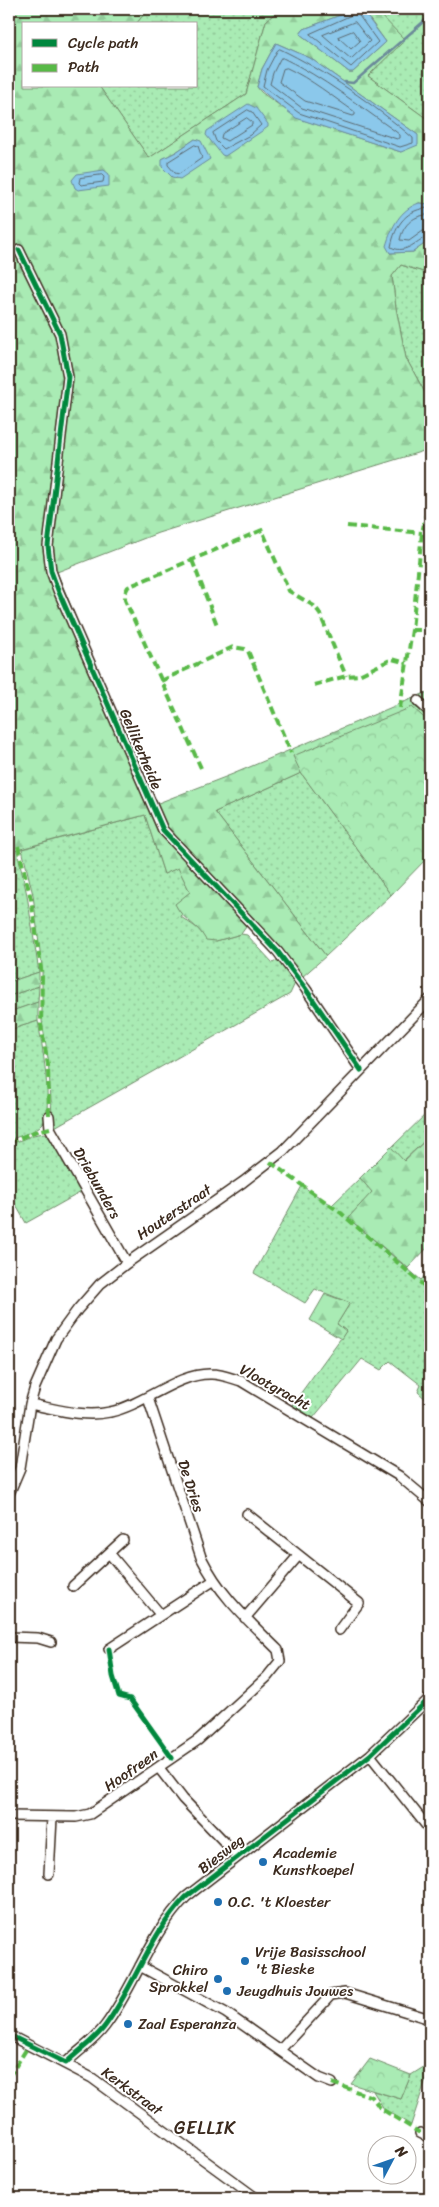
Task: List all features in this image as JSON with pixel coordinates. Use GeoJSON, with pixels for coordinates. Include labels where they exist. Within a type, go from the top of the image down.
{"type":"FeatureCollection","features":[{"type":"Feature","properties":{"kind":"street","name":"Gellikerheide"},"geometry":{"type":"LineString","coordinates":[[19,250],[60,334],[68,377],[48,546],[51,572],[58,590],[163,830],[278,952],[361,1070]]}},
{"type":"Feature","properties":{"kind":"street"},"geometry":{"type":"LineString","coordinates":[[418,701],[430,712]]}},
{"type":"Feature","properties":{"kind":"street","name":"Houterstraat"},"geometry":{"type":"LineString","coordinates":[[9,1494],[20,1468],[30,1404],[43,1367],[56,1339],[89,1296],[100,1284],[127,1263],[283,1151],[430,999]]}},
{"type":"Feature","properties":{"kind":"street","name":"Driebunders"},"geometry":{"type":"LineString","coordinates":[[49,1116],[50,1128],[127,1263]]}},
{"type":"Feature","properties":{"kind":"street","name":"Vlootgracht"},"geometry":{"type":"LineString","coordinates":[[30,1404],[88,1414],[108,1413],[128,1408],[184,1380],[200,1375],[224,1375],[241,1381],[399,1476],[430,1502]]}},
{"type":"Feature","properties":{"kind":"street","name":"De Dries"},"geometry":{"type":"LineString","coordinates":[[148,1398],[201,1557],[213,1581],[245,1618],[278,1650],[280,1661]]}},
{"type":"Feature","properties":{"kind":"street"},"geometry":{"type":"LineString","coordinates":[[247,1514],[359,1603],[339,1630]]}},
{"type":"Feature","properties":{"kind":"street"},"geometry":{"type":"LineString","coordinates":[[73,1586],[123,1540]]}},
{"type":"Feature","properties":{"kind":"street"},"geometry":{"type":"LineString","coordinates":[[109,1553],[160,1614]]}},
{"type":"Feature","properties":{"kind":"street"},"geometry":{"type":"LineString","coordinates":[[245,1618],[298,1556]]}},
{"type":"Feature","properties":{"kind":"street"},"geometry":{"type":"LineString","coordinates":[[109,1649],[213,1581]]}},
{"type":"Feature","properties":{"kind":"street"},"geometry":{"type":"LineString","coordinates":[[9,1637],[38,1638],[52,1642]]}},
{"type":"Feature","properties":{"kind":"street","name":"Hoofreen"},"geometry":{"type":"LineString","coordinates":[[9,1816],[52,1818],[76,1817],[90,1814],[198,1740],[276,1668],[280,1661]]}},
{"type":"Feature","properties":{"kind":"street","name":"Biesweg"},"geometry":{"type":"LineString","coordinates":[[66,2063],[91,2042],[105,2026],[176,1907],[238,1856],[370,1755],[430,1698]]}},
{"type":"Feature","properties":{"kind":"street"},"geometry":{"type":"LineString","coordinates":[[370,1755],[430,1830]]}},
{"type":"Feature","properties":{"kind":"street"},"geometry":{"type":"LineString","coordinates":[[159,1768],[183,1799],[238,1856]]}},
{"type":"Feature","properties":{"kind":"street"},"geometry":{"type":"LineString","coordinates":[[49,1874],[52,1818]]}},
{"type":"Feature","properties":{"kind":"street"},"geometry":{"type":"LineString","coordinates":[[140,1966],[226,2012],[319,2078],[332,2083]]}},
{"type":"Feature","properties":{"kind":"street"},"geometry":{"type":"LineString","coordinates":[[280,2050],[332,1995],[345,1993],[430,2019]]}},
{"type":"Feature","properties":{"kind":"street","name":"Kerkstraat"},"geometry":{"type":"LineString","coordinates":[[9,2035],[92,2078],[256,2198]]}},
{"type":"Feature","properties":{"kind":"street"},"geometry":{"type":"LineString","coordinates":[[420,2133],[430,2138]]}},
{"type":"Feature","properties":{"kind":"green space"},"geometry":{"type":"Polygon","coordinates":[[[9,9],[148,9],[138,22],[22,22],[22,88],[100,88],[149,158],[246,94],[266,21],[280,9],[356,9],[375,9],[405,40],[368,76],[430,121],[430,204],[419,203],[390,253],[413,252],[430,240],[430,274],[401,265],[392,276],[406,358],[430,402],[430,449],[158,533],[57,572],[153,805],[233,774],[430,691],[430,700],[426,702],[430,707],[430,736],[324,756],[301,773],[215,812],[326,956],[302,977],[251,920],[241,934],[216,941],[206,940],[198,929],[182,915],[175,904],[190,892],[178,868],[164,874],[145,815],[17,850],[9,856],[9,9]],[[356,9],[304,29],[300,34],[349,72],[353,72],[386,42],[363,10],[356,9]],[[276,43],[262,69],[257,87],[261,92],[297,118],[401,152],[418,135],[310,58],[276,43]],[[195,139],[162,159],[176,179],[195,139]]]}},
{"type":"Feature","properties":{"kind":"green space"},"geometry":{"type":"Polygon","coordinates":[[[148,9],[280,9],[266,21],[246,94],[149,158],[100,88],[198,88],[198,22],[138,22],[148,9]]]}},
{"type":"Feature","properties":{"kind":"green space"},"geometry":{"type":"Polygon","coordinates":[[[375,9],[430,9],[430,121],[368,76],[404,40],[375,9]]]}},
{"type":"Feature","properties":{"kind":"green space"},"geometry":{"type":"Polygon","coordinates":[[[401,265],[430,274],[430,402],[406,358],[392,276],[401,265]]]}},
{"type":"Feature","properties":{"kind":"green space"},"geometry":{"type":"Polygon","coordinates":[[[412,707],[430,723],[430,855],[391,895],[301,773],[293,756],[412,707]]]}},
{"type":"Feature","properties":{"kind":"green space"},"geometry":{"type":"Polygon","coordinates":[[[301,773],[391,895],[326,956],[215,812],[301,773]]]}},
{"type":"Feature","properties":{"kind":"green space"},"geometry":{"type":"Polygon","coordinates":[[[145,815],[164,874],[178,867],[190,892],[181,917],[216,941],[241,934],[247,935],[273,963],[279,959],[296,981],[290,994],[53,1128],[48,1058],[42,1021],[42,967],[33,895],[22,849],[145,815]]]}},
{"type":"Feature","properties":{"kind":"green space"},"geometry":{"type":"Polygon","coordinates":[[[17,850],[27,895],[39,972],[9,982],[9,856],[17,850]]]}},
{"type":"Feature","properties":{"kind":"green space"},"geometry":{"type":"Polygon","coordinates":[[[39,972],[39,986],[9,996],[9,982],[39,972]]]}},
{"type":"Feature","properties":{"kind":"green space"},"geometry":{"type":"Polygon","coordinates":[[[39,986],[38,1002],[9,1012],[9,996],[39,986]]]}},
{"type":"Feature","properties":{"kind":"green space"},"geometry":{"type":"Polygon","coordinates":[[[38,1002],[38,1021],[9,1030],[9,1012],[38,1002]]]}},
{"type":"Feature","properties":{"kind":"green space"},"geometry":{"type":"Polygon","coordinates":[[[38,1021],[46,1074],[46,1116],[43,1123],[36,1129],[9,1140],[9,1030],[38,1021]]]}},
{"type":"Feature","properties":{"kind":"green space"},"geometry":{"type":"Polygon","coordinates":[[[430,1110],[430,1136],[403,1161],[391,1148],[430,1110]]]}},
{"type":"Feature","properties":{"kind":"green space"},"geometry":{"type":"Polygon","coordinates":[[[44,1133],[50,1136],[83,1191],[26,1223],[9,1193],[9,1145],[33,1135],[44,1133]]]}},
{"type":"Feature","properties":{"kind":"green space"},"geometry":{"type":"Polygon","coordinates":[[[430,1136],[430,1245],[408,1268],[348,1218],[372,1192],[360,1178],[391,1147],[404,1161],[430,1136]]]}},
{"type":"Feature","properties":{"kind":"green space"},"geometry":{"type":"Polygon","coordinates":[[[360,1178],[373,1192],[348,1218],[421,1280],[430,1270],[430,1403],[418,1392],[421,1385],[390,1361],[381,1370],[362,1359],[313,1418],[292,1405],[346,1331],[337,1324],[350,1303],[315,1289],[305,1303],[254,1273],[302,1186],[332,1205],[360,1178]]]}},
{"type":"Feature","properties":{"kind":"green space"},"geometry":{"type":"Polygon","coordinates":[[[325,1294],[350,1303],[337,1324],[346,1331],[341,1339],[310,1320],[325,1294]]]}},
{"type":"Feature","properties":{"kind":"green space"},"geometry":{"type":"Polygon","coordinates":[[[370,2059],[411,2075],[401,2099],[351,2084],[370,2059]]]}},
{"type":"Feature","properties":{"kind":"green space"},"geometry":{"type":"Polygon","coordinates":[[[430,2063],[430,2077],[427,2076],[411,2125],[384,2109],[373,2091],[401,2099],[411,2075],[430,2063]]]}},
{"type":"Feature","properties":{"kind":"water"},"geometry":{"type":"Polygon","coordinates":[[[356,9],[362,10],[386,42],[353,72],[349,72],[300,34],[304,29],[356,9]]]}},
{"type":"Feature","properties":{"kind":"water"},"geometry":{"type":"Polygon","coordinates":[[[276,43],[310,58],[418,135],[418,145],[401,152],[296,118],[257,87],[262,69],[276,43]]]}},
{"type":"Feature","properties":{"kind":"water"},"geometry":{"type":"Polygon","coordinates":[[[248,104],[256,108],[268,124],[268,127],[225,156],[222,155],[206,135],[207,131],[248,104]]]}},
{"type":"Feature","properties":{"kind":"water"},"geometry":{"type":"Polygon","coordinates":[[[195,139],[201,141],[210,159],[180,179],[172,177],[162,167],[162,159],[195,139]]]}},
{"type":"Feature","properties":{"kind":"water"},"geometry":{"type":"Polygon","coordinates":[[[104,170],[109,174],[109,186],[78,190],[75,188],[72,180],[77,174],[104,170]]]}},
{"type":"Feature","properties":{"kind":"water"},"geometry":{"type":"Polygon","coordinates":[[[419,203],[430,204],[430,240],[413,252],[390,253],[386,246],[394,225],[402,214],[419,203]]]}},
{"type":"Feature","properties":{"kind":"waterway"},"geometry":{"type":"LineString","coordinates":[[345,82],[353,83],[430,16]]}},
{"type":"Feature","properties":{"kind":"marked path"},"geometry":{"type":"LineString","coordinates":[[400,708],[412,630],[422,533],[430,495]]}},
{"type":"Feature","properties":{"kind":"marked path"},"geometry":{"type":"LineString","coordinates":[[347,526],[422,533]]}},
{"type":"Feature","properties":{"kind":"marked path"},"geometry":{"type":"LineString","coordinates":[[201,768],[125,600],[125,593],[128,587],[262,530],[289,591],[314,606],[319,612],[346,676]]}},
{"type":"Feature","properties":{"kind":"marked path"},"geometry":{"type":"LineString","coordinates":[[192,560],[217,625]]}},
{"type":"Feature","properties":{"kind":"marked path"},"geometry":{"type":"LineString","coordinates":[[412,630],[430,630]]}},
{"type":"Feature","properties":{"kind":"marked path"},"geometry":{"type":"LineString","coordinates":[[161,681],[233,647],[245,649],[248,651],[291,753]]}},
{"type":"Feature","properties":{"kind":"marked path"},"geometry":{"type":"LineString","coordinates":[[314,685],[346,676],[359,675],[392,659],[407,663]]}},
{"type":"Feature","properties":{"kind":"marked path"},"geometry":{"type":"LineString","coordinates":[[18,846],[31,899],[42,976],[41,1025],[48,1065],[49,1116]]}},
{"type":"Feature","properties":{"kind":"marked path"},"geometry":{"type":"LineString","coordinates":[[9,1143],[34,1132],[50,1128]]}},
{"type":"Feature","properties":{"kind":"marked path"},"geometry":{"type":"LineString","coordinates":[[270,1162],[341,1213],[430,1291]]}},
{"type":"Feature","properties":{"kind":"marked path"},"geometry":{"type":"LineString","coordinates":[[9,2077],[29,2045]]}},
{"type":"Feature","properties":{"kind":"marked path"},"geometry":{"type":"LineString","coordinates":[[332,2083],[372,2097],[380,2108],[420,2133]]}},
{"type":"Feature","properties":{"kind":"cycle path"},"geometry":{"type":"LineString","coordinates":[[19,250],[60,334],[68,377],[48,546],[51,571],[58,590],[163,830],[278,952],[361,1070]]}},
{"type":"Feature","properties":{"kind":"cycle path"},"geometry":{"type":"LineString","coordinates":[[109,1649],[113,1676],[119,1696],[130,1699],[172,1758]]}},
{"type":"Feature","properties":{"kind":"cycle path"},"geometry":{"type":"LineString","coordinates":[[9,2035],[66,2063],[105,2026],[116,2010],[162,1927],[186,1897],[370,1755],[430,1698]]}},
{"type":"Feature","properties":{"kind":"place","name":"Academie Kunstkoepel"},"geometry":{"type":"Point","coordinates":[263,1862]}},
{"type":"Feature","properties":{"kind":"place","name":"O.C. 't Kloester"},"geometry":{"type":"Point","coordinates":[218,1902]}},
{"type":"Feature","properties":{"kind":"place","name":"Vrije Basisschool 't Bieske"},"geometry":{"type":"Point","coordinates":[245,1961]}},
{"type":"Feature","properties":{"kind":"place","name":"Chiro Sprokkel"},"geometry":{"type":"Point","coordinates":[218,1979]}},
{"type":"Feature","properties":{"kind":"place","name":"Jeugdhuis Jouwes"},"geometry":{"type":"Point","coordinates":[227,1991]}},
{"type":"Feature","properties":{"kind":"place","name":"Zaal Esperanza"},"geometry":{"type":"Point","coordinates":[128,2024]}},
{"type":"Feature","properties":{"kind":"district","name":"GELLIK"},"geometry":{"type":"Point","coordinates":[205,2128]}}]}
